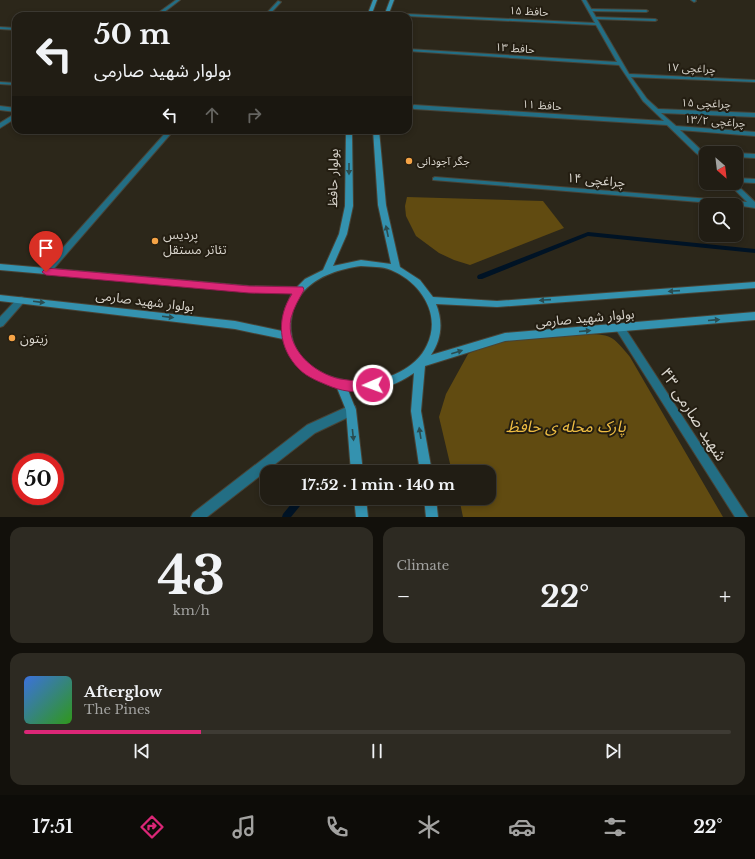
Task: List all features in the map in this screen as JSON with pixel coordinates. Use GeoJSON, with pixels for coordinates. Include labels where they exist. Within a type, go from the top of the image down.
{"type":"FeatureCollection","features":[{"type":"Feature","properties":{"kind":"main road"},"geometry":{"type":"LineString","coordinates":[[370,12],[375,0]]}},
{"type":"Feature","properties":{"kind":"main road"},"geometry":{"type":"LineString","coordinates":[[387,12],[392,0]]}},
{"type":"Feature","properties":{"kind":"main road","name":"بولوار حافظ"},"geometry":{"type":"LineString","coordinates":[[327,270],[343,234],[349,206],[349,134]]}},
{"type":"Feature","properties":{"kind":"main road"},"geometry":{"type":"LineString","coordinates":[[376,134],[382,205],[396,269]]}},
{"type":"Feature","properties":{"kind":"main road"},"geometry":{"type":"LineString","coordinates":[[361,263],[379,264],[396,269],[410,276],[423,287],[432,300],[437,316],[436,332],[431,348],[420,363],[403,375],[384,383],[362,386],[340,384],[320,377],[303,366],[292,352],[286,336],[286,319],[290,304],[300,290],[312,279],[327,270],[344,265],[361,263]]}},
{"type":"Feature","properties":{"kind":"main road","name":"بولوار شهید صارمی"},"geometry":{"type":"LineString","coordinates":[[0,267],[249,289],[300,290]]}},
{"type":"Feature","properties":{"kind":"main road","name":"بولوار شهید صارمی"},"geometry":{"type":"LineString","coordinates":[[432,300],[497,304],[755,285]]}},
{"type":"Feature","properties":{"kind":"main road","name":"بولوار شهید صارمی"},"geometry":{"type":"LineString","coordinates":[[0,298],[235,325],[286,336]]}},
{"type":"Feature","properties":{"kind":"main road","name":"بولوار شهید صارمی"},"geometry":{"type":"LineString","coordinates":[[420,363],[505,337],[755,316]]}},
{"type":"Feature","properties":{"kind":"main road"},"geometry":{"type":"LineString","coordinates":[[420,363],[416,411],[425,465]]}},
{"type":"Feature","properties":{"kind":"main road"},"geometry":{"type":"LineString","coordinates":[[340,384],[351,410],[356,465]]}},
{"type":"Feature","properties":{"kind":"main road"},"geometry":{"type":"LineString","coordinates":[[361,505],[362,517]]}},
{"type":"Feature","properties":{"kind":"main road"},"geometry":{"type":"LineString","coordinates":[[431,505],[432,517]]}},
{"type":"Feature","properties":{"kind":"street"},"geometry":{"type":"LineString","coordinates":[[162,12],[178,0]]}},
{"type":"Feature","properties":{"kind":"street"},"geometry":{"type":"LineString","coordinates":[[584,0],[620,64],[645,100],[698,152]]}},
{"type":"Feature","properties":{"kind":"street"},"geometry":{"type":"LineString","coordinates":[[270,12],[279,2]]}},
{"type":"Feature","properties":{"kind":"street"},"geometry":{"type":"LineString","coordinates":[[590,10],[646,11]]}},
{"type":"Feature","properties":{"kind":"street","name":"حافظ ۱۵"},"geometry":{"type":"LineString","coordinates":[[412,16],[598,24]]}},
{"type":"Feature","properties":{"kind":"street"},"geometry":{"type":"LineString","coordinates":[[595,18],[655,20]]}},
{"type":"Feature","properties":{"kind":"street"},"geometry":{"type":"LineString","coordinates":[[0,28],[12,29]]}},
{"type":"Feature","properties":{"kind":"street","name":"حافط ۱۳"},"geometry":{"type":"LineString","coordinates":[[412,50],[620,64]]}},
{"type":"Feature","properties":{"kind":"street","name":"چراغچی ۱۷"},"geometry":{"type":"LineString","coordinates":[[627,74],[755,81]]}},
{"type":"Feature","properties":{"kind":"street"},"geometry":{"type":"LineString","coordinates":[[0,83],[12,84]]}},
{"type":"Feature","properties":{"kind":"street","name":"حافظ ۱۱"},"geometry":{"type":"LineString","coordinates":[[414,107],[668,123]]}},
{"type":"Feature","properties":{"kind":"street"},"geometry":{"type":"LineString","coordinates":[[0,108],[12,110]]}},
{"type":"Feature","properties":{"kind":"street","name":"چراغچی ۱۵"},"geometry":{"type":"LineString","coordinates":[[656,111],[755,115]]}},
{"type":"Feature","properties":{"kind":"street"},"geometry":{"type":"LineString","coordinates":[[0,126],[12,118]]}},
{"type":"Feature","properties":{"kind":"street","name":"چراغچی ۱۳/۲"},"geometry":{"type":"LineString","coordinates":[[673,128],[755,134]]}},
{"type":"Feature","properties":{"kind":"street"},"geometry":{"type":"LineString","coordinates":[[46,272],[167,134]]}},
{"type":"Feature","properties":{"kind":"street"},"geometry":{"type":"LineString","coordinates":[[743,155],[755,156]]}},
{"type":"Feature","properties":{"kind":"street","name":"چراغچی ۱۴"},"geometry":{"type":"LineString","coordinates":[[435,179],[755,205]]}},
{"type":"Feature","properties":{"kind":"street"},"geometry":{"type":"LineString","coordinates":[[743,180],[755,181]]}},
{"type":"Feature","properties":{"kind":"street"},"geometry":{"type":"LineString","coordinates":[[739,190],[755,205]]}},
{"type":"Feature","properties":{"kind":"street"},"geometry":{"type":"LineString","coordinates":[[0,323],[21,300]]}},
{"type":"Feature","properties":{"kind":"street","name":"شهید صارمی ۴۳"},"geometry":{"type":"LineString","coordinates":[[620,328],[742,517]]}},
{"type":"Feature","properties":{"kind":"street"},"geometry":{"type":"LineString","coordinates":[[197,517],[312,429],[351,410]]}},
{"type":"Feature","properties":{"kind":"green space"},"geometry":{"type":"Polygon","coordinates":[[[407,197],[543,201],[564,228],[470,265],[439,253],[416,236],[406,216],[405,206],[407,197]]]}},
{"type":"Feature","properties":{"kind":"green space","name":"پارک محله ی حافظ"},"geometry":{"type":"Polygon","coordinates":[[[582,334],[605,335],[615,340],[630,357],[723,517],[463,517],[460,505],[496,505],[496,465],[450,465],[439,417],[446,394],[468,354],[481,347],[498,342],[582,334]]]}},
{"type":"Feature","properties":{"kind":"waterway"},"geometry":{"type":"LineString","coordinates":[[480,277],[588,234],[755,251]]}},
{"type":"Feature","properties":{"kind":"waterway"},"geometry":{"type":"LineString","coordinates":[[286,517],[295,505]]}},
{"type":"Feature","properties":{"kind":"place","name":"جگر آجودانی"},"geometry":{"type":"Point","coordinates":[409,161]}},
{"type":"Feature","properties":{"kind":"place","name":"پردیس تئاتر مستقل"},"geometry":{"type":"Point","coordinates":[155,241]}},
{"type":"Feature","properties":{"kind":"place","name":"زیتون"},"geometry":{"type":"Point","coordinates":[12,338]}},
{"type":"Feature","properties":{"kind":"route"},"geometry":{"type":"LineString","coordinates":[[46,272],[249,289],[300,290],[290,304],[286,319],[286,336],[292,352],[303,366],[320,377],[340,384],[362,386],[373,385]]}}]}
